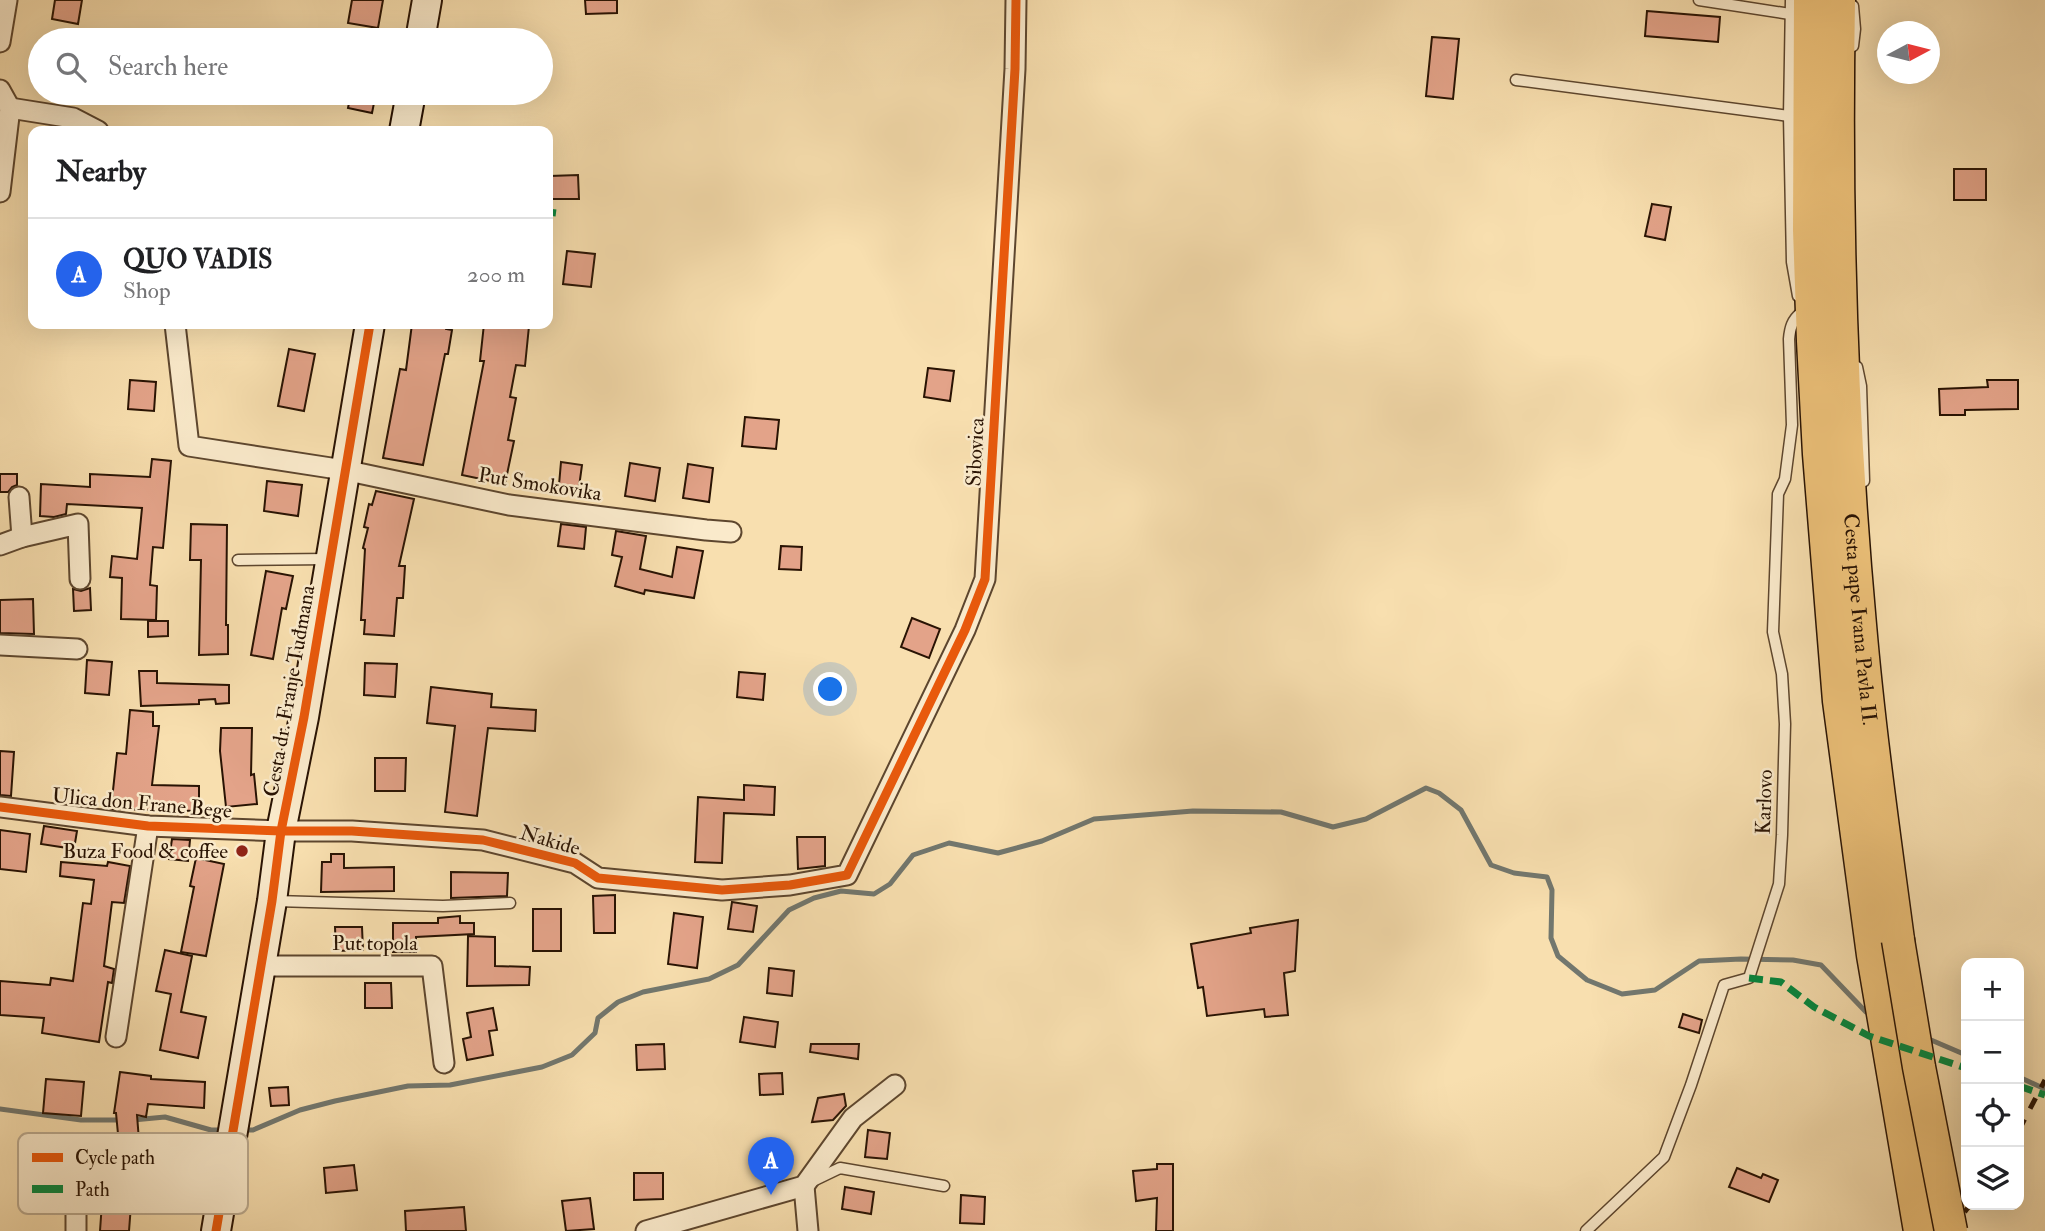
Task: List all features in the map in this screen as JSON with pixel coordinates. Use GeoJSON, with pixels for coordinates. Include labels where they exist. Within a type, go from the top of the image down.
{"type":"FeatureCollection","features":[{"type":"Feature","properties":{"kind":"main road"},"geometry":{"type":"LineString","coordinates":[[422,28],[427,0]]}},
{"type":"Feature","properties":{"kind":"main road","name":"Cesta pape Ivana Pavla II."},"geometry":{"type":"LineString","coordinates":[[1839,0],[1827,342],[1819,454],[1839,701],[1885,948],[1920,1231]]}},
{"type":"Feature","properties":{"kind":"main road","name":"Cesta pape Ivana Pavla II."},"geometry":{"type":"LineString","coordinates":[[1800,7],[1809,230],[1845,431],[1856,516],[1860,627],[1875,765],[1885,948],[1922,1080],[1951,1231]]}},
{"type":"Feature","properties":{"kind":"main road"},"geometry":{"type":"LineString","coordinates":[[405,126],[409,105]]}},
{"type":"Feature","properties":{"kind":"main road","name":"Cesta dr. Franje Tuđmana"},"geometry":{"type":"LineString","coordinates":[[233,1133],[272,901],[281,831],[304,717],[369,329]]}},
{"type":"Feature","properties":{"kind":"street"},"geometry":{"type":"LineString","coordinates":[[0,42],[7,0]]}},
{"type":"Feature","properties":{"kind":"street","name":"Sibovica"},"geometry":{"type":"LineString","coordinates":[[847,875],[965,630],[985,579],[1015,69],[1016,0]]}},
{"type":"Feature","properties":{"kind":"street"},"geometry":{"type":"LineString","coordinates":[[0,90],[9,108],[0,192]]}},
{"type":"Feature","properties":{"kind":"street"},"geometry":{"type":"LineString","coordinates":[[9,108],[73,118],[88,126]]}},
{"type":"Feature","properties":{"kind":"street","name":"Put Smokovika"},"geometry":{"type":"LineString","coordinates":[[176,329],[189,446],[344,470],[509,505],[731,532]]}},
{"type":"Feature","properties":{"kind":"street"},"geometry":{"type":"LineString","coordinates":[[19,497],[22,537]]}},
{"type":"Feature","properties":{"kind":"street"},"geometry":{"type":"LineString","coordinates":[[0,545],[78,524],[80,579]]}},
{"type":"Feature","properties":{"kind":"street"},"geometry":{"type":"LineString","coordinates":[[0,645],[77,649]]}},
{"type":"Feature","properties":{"kind":"street","name":"Ulica don Frane Bege"},"geometry":{"type":"LineString","coordinates":[[0,807],[148,826],[281,831]]}},
{"type":"Feature","properties":{"kind":"street"},"geometry":{"type":"LineString","coordinates":[[116,1037],[148,826]]}},
{"type":"Feature","properties":{"kind":"street","name":"Nakide"},"geometry":{"type":"LineString","coordinates":[[281,831],[352,831],[483,839],[575,863],[598,877],[722,890],[790,884],[847,875]]}},
{"type":"Feature","properties":{"kind":"street","name":"Put topola"},"geometry":{"type":"LineString","coordinates":[[261,966],[432,965],[444,1063]]}},
{"type":"Feature","properties":{"kind":"street"},"geometry":{"type":"LineString","coordinates":[[654,1229],[804,1186],[853,1118],[895,1085]]}},
{"type":"Feature","properties":{"kind":"street"},"geometry":{"type":"LineString","coordinates":[[804,1186],[808,1231]]}},
{"type":"Feature","properties":{"kind":"lane"},"geometry":{"type":"LineString","coordinates":[[1699,0],[1800,7]]}},
{"type":"Feature","properties":{"kind":"lane"},"geometry":{"type":"LineString","coordinates":[[1791,0],[1800,7]]}},
{"type":"Feature","properties":{"kind":"lane"},"geometry":{"type":"LineString","coordinates":[[1837,93],[1854,38],[1852,0]]}},
{"type":"Feature","properties":{"kind":"lane"},"geometry":{"type":"LineString","coordinates":[[1800,7],[1789,116],[1792,261],[1801,313],[1827,342],[1854,355],[1861,386],[1864,480],[1862,492]]}},
{"type":"Feature","properties":{"kind":"lane"},"geometry":{"type":"LineString","coordinates":[[1516,80],[1789,116]]}},
{"type":"Feature","properties":{"kind":"lane","name":"Karlovo"},"geometry":{"type":"LineString","coordinates":[[1586,1231],[1664,1157],[1724,985],[1749,978],[1779,884],[1785,724],[1782,674],[1773,632],[1776,530],[1778,494],[1785,479],[1793,425],[1789,339],[1791,326],[1801,313]]}},
{"type":"Feature","properties":{"kind":"lane"},"geometry":{"type":"LineString","coordinates":[[238,560],[330,559]]}},
{"type":"Feature","properties":{"kind":"lane"},"geometry":{"type":"LineString","coordinates":[[272,901],[443,906],[510,903]]}},
{"type":"Feature","properties":{"kind":"lane"},"geometry":{"type":"LineString","coordinates":[[804,1186],[840,1168],[944,1186]]}},
{"type":"Feature","properties":{"kind":"building"},"geometry":{"type":"Polygon","coordinates":[[[55,0],[82,0],[78,24],[52,19],[55,0]]]}},
{"type":"Feature","properties":{"kind":"building"},"geometry":{"type":"Polygon","coordinates":[[[352,0],[383,0],[378,28],[348,23],[352,0]]]}},
{"type":"Feature","properties":{"kind":"building"},"geometry":{"type":"Polygon","coordinates":[[[585,0],[617,0],[617,13],[586,14],[585,0]]]}},
{"type":"Feature","properties":{"kind":"building"},"geometry":{"type":"Polygon","coordinates":[[[1647,11],[1720,17],[1718,42],[1645,36],[1647,11]]]}},
{"type":"Feature","properties":{"kind":"building"},"geometry":{"type":"Polygon","coordinates":[[[1432,37],[1459,39],[1453,99],[1426,96],[1432,37]]]}},
{"type":"Feature","properties":{"kind":"building"},"geometry":{"type":"Polygon","coordinates":[[[349,105],[374,105],[372,113],[348,108],[349,105]]]}},
{"type":"Feature","properties":{"kind":"building"},"geometry":{"type":"Polygon","coordinates":[[[1954,169],[1986,169],[1986,200],[1954,200],[1954,169]]]}},
{"type":"Feature","properties":{"kind":"building"},"geometry":{"type":"Polygon","coordinates":[[[578,175],[579,199],[553,199],[553,176],[578,175]]]}},
{"type":"Feature","properties":{"kind":"building"},"geometry":{"type":"Polygon","coordinates":[[[1652,204],[1671,207],[1665,240],[1645,236],[1652,204]]]}},
{"type":"Feature","properties":{"kind":"building"},"geometry":{"type":"Polygon","coordinates":[[[567,251],[595,254],[591,287],[563,284],[567,251]]]}},
{"type":"Feature","properties":{"kind":"building"},"geometry":{"type":"Polygon","coordinates":[[[411,329],[452,330],[423,465],[383,458],[400,369],[406,370],[411,329]]]}},
{"type":"Feature","properties":{"kind":"building"},"geometry":{"type":"Polygon","coordinates":[[[483,329],[529,329],[525,366],[516,365],[510,397],[516,398],[508,440],[514,441],[505,484],[462,475],[484,361],[480,361],[483,329]]]}},
{"type":"Feature","properties":{"kind":"building"},"geometry":{"type":"Polygon","coordinates":[[[289,349],[315,354],[304,411],[278,406],[289,349]]]}},
{"type":"Feature","properties":{"kind":"building"},"geometry":{"type":"Polygon","coordinates":[[[928,368],[954,371],[950,401],[924,397],[928,368]]]}},
{"type":"Feature","properties":{"kind":"building"},"geometry":{"type":"Polygon","coordinates":[[[130,380],[156,382],[154,411],[128,409],[130,380]]]}},
{"type":"Feature","properties":{"kind":"building"},"geometry":{"type":"Polygon","coordinates":[[[1987,380],[2018,380],[2018,409],[1965,410],[1965,415],[1940,415],[1939,389],[1988,387],[1987,380]]]}},
{"type":"Feature","properties":{"kind":"building"},"geometry":{"type":"Polygon","coordinates":[[[745,417],[779,420],[776,449],[742,446],[745,417]]]}},
{"type":"Feature","properties":{"kind":"building"},"geometry":{"type":"Polygon","coordinates":[[[152,459],[171,461],[163,548],[153,547],[150,585],[157,586],[156,620],[121,619],[122,578],[110,577],[112,556],[137,559],[142,508],[67,504],[66,514],[40,516],[41,484],[90,487],[90,474],[150,477],[152,459]]]}},
{"type":"Feature","properties":{"kind":"building"},"geometry":{"type":"Polygon","coordinates":[[[561,462],[582,465],[579,487],[559,485],[561,462]]]}},
{"type":"Feature","properties":{"kind":"building"},"geometry":{"type":"Polygon","coordinates":[[[630,463],[660,468],[655,501],[625,496],[630,463]]]}},
{"type":"Feature","properties":{"kind":"building"},"geometry":{"type":"Polygon","coordinates":[[[688,464],[713,468],[709,502],[683,498],[688,464]]]}},
{"type":"Feature","properties":{"kind":"building"},"geometry":{"type":"Polygon","coordinates":[[[0,474],[17,474],[17,485],[8,492],[0,492],[0,474]]]}},
{"type":"Feature","properties":{"kind":"building"},"geometry":{"type":"Polygon","coordinates":[[[267,481],[302,485],[298,516],[264,511],[267,481]]]}},
{"type":"Feature","properties":{"kind":"building"},"geometry":{"type":"Polygon","coordinates":[[[376,491],[414,499],[399,566],[405,566],[403,598],[397,598],[394,636],[364,634],[365,620],[361,620],[363,548],[368,528],[364,527],[369,504],[372,505],[376,491]]]}},
{"type":"Feature","properties":{"kind":"building"},"geometry":{"type":"Polygon","coordinates":[[[191,524],[227,525],[228,654],[199,655],[201,560],[190,560],[191,524]]]}},
{"type":"Feature","properties":{"kind":"building"},"geometry":{"type":"Polygon","coordinates":[[[561,524],[586,527],[584,549],[558,546],[561,524]]]}},
{"type":"Feature","properties":{"kind":"building"},"geometry":{"type":"Polygon","coordinates":[[[616,531],[646,536],[640,569],[672,577],[677,547],[703,551],[694,598],[645,590],[644,594],[615,586],[622,557],[612,555],[616,531]]]}},
{"type":"Feature","properties":{"kind":"building"},"geometry":{"type":"Polygon","coordinates":[[[781,546],[802,547],[801,570],[779,569],[781,546]]]}},
{"type":"Feature","properties":{"kind":"building"},"geometry":{"type":"Polygon","coordinates":[[[266,571],[293,576],[286,609],[282,608],[273,659],[251,655],[266,571]]]}},
{"type":"Feature","properties":{"kind":"building"},"geometry":{"type":"Polygon","coordinates":[[[90,588],[91,610],[74,611],[73,589],[81,591],[90,588]]]}},
{"type":"Feature","properties":{"kind":"building"},"geometry":{"type":"Polygon","coordinates":[[[33,599],[34,634],[0,633],[0,600],[33,599]]]}},
{"type":"Feature","properties":{"kind":"building"},"geometry":{"type":"Polygon","coordinates":[[[912,618],[940,629],[929,658],[901,647],[912,618]]]}},
{"type":"Feature","properties":{"kind":"building"},"geometry":{"type":"Polygon","coordinates":[[[148,621],[168,621],[168,636],[148,637],[148,621]]]}},
{"type":"Feature","properties":{"kind":"building"},"geometry":{"type":"Polygon","coordinates":[[[87,660],[112,662],[109,695],[85,693],[87,660]]]}},
{"type":"Feature","properties":{"kind":"building"},"geometry":{"type":"Polygon","coordinates":[[[365,663],[397,664],[395,697],[364,695],[365,663]]]}},
{"type":"Feature","properties":{"kind":"building"},"geometry":{"type":"Polygon","coordinates":[[[139,671],[157,671],[157,683],[229,685],[229,703],[216,704],[215,699],[199,700],[199,704],[141,706],[139,671]]]}},
{"type":"Feature","properties":{"kind":"building"},"geometry":{"type":"Polygon","coordinates":[[[739,672],[765,674],[763,700],[737,697],[739,672]]]}},
{"type":"Feature","properties":{"kind":"building"},"geometry":{"type":"Polygon","coordinates":[[[431,687],[492,694],[491,707],[536,710],[535,731],[488,728],[477,816],[445,812],[455,726],[427,723],[431,687]]]}},
{"type":"Feature","properties":{"kind":"building"},"geometry":{"type":"Polygon","coordinates":[[[130,710],[153,712],[153,726],[159,726],[152,785],[199,786],[199,811],[111,809],[117,753],[126,754],[130,710]]]}},
{"type":"Feature","properties":{"kind":"building"},"geometry":{"type":"Polygon","coordinates":[[[221,728],[252,728],[251,775],[254,774],[257,804],[226,807],[220,751],[221,728]]]}},
{"type":"Feature","properties":{"kind":"building"},"geometry":{"type":"Polygon","coordinates":[[[0,751],[14,752],[11,796],[0,795],[0,751]]]}},
{"type":"Feature","properties":{"kind":"building"},"geometry":{"type":"Polygon","coordinates":[[[375,758],[406,758],[405,791],[375,791],[375,758]]]}},
{"type":"Feature","properties":{"kind":"building"},"geometry":{"type":"Polygon","coordinates":[[[744,785],[775,787],[774,815],[724,813],[722,863],[695,862],[698,797],[744,800],[744,785]]]}},
{"type":"Feature","properties":{"kind":"building"},"geometry":{"type":"Polygon","coordinates":[[[44,826],[77,831],[74,849],[41,844],[44,826]]]}},
{"type":"Feature","properties":{"kind":"building"},"geometry":{"type":"Polygon","coordinates":[[[0,830],[30,834],[26,872],[0,869],[0,830]]]}},
{"type":"Feature","properties":{"kind":"building"},"geometry":{"type":"Polygon","coordinates":[[[797,837],[825,837],[825,866],[798,869],[797,837]]]}},
{"type":"Feature","properties":{"kind":"building"},"geometry":{"type":"Polygon","coordinates":[[[172,839],[190,840],[188,861],[169,859],[172,839]]]}},
{"type":"Feature","properties":{"kind":"building"},"geometry":{"type":"Polygon","coordinates":[[[331,854],[344,854],[344,868],[394,867],[394,891],[321,892],[322,862],[331,862],[331,854]]]}},
{"type":"Feature","properties":{"kind":"building"},"geometry":{"type":"Polygon","coordinates":[[[196,858],[224,864],[206,956],[181,952],[194,887],[190,886],[196,858]]]}},
{"type":"Feature","properties":{"kind":"building"},"geometry":{"type":"Polygon","coordinates":[[[61,862],[107,866],[108,862],[130,866],[124,903],[112,902],[104,966],[114,969],[112,983],[108,982],[99,1042],[42,1033],[44,1018],[0,1015],[0,981],[50,985],[51,978],[73,981],[83,903],[91,904],[94,880],[60,876],[61,862]]]}},
{"type":"Feature","properties":{"kind":"building"},"geometry":{"type":"Polygon","coordinates":[[[451,872],[508,873],[507,896],[451,898],[451,872]]]}},
{"type":"Feature","properties":{"kind":"building"},"geometry":{"type":"Polygon","coordinates":[[[615,895],[615,933],[594,933],[593,896],[615,895]]]}},
{"type":"Feature","properties":{"kind":"building"},"geometry":{"type":"Polygon","coordinates":[[[732,902],[757,906],[753,932],[728,929],[732,902]]]}},
{"type":"Feature","properties":{"kind":"building"},"geometry":{"type":"Polygon","coordinates":[[[533,909],[561,909],[561,951],[533,951],[533,909]]]}},
{"type":"Feature","properties":{"kind":"building"},"geometry":{"type":"Polygon","coordinates":[[[674,913],[703,917],[697,968],[668,964],[674,913]]]}},
{"type":"Feature","properties":{"kind":"building"},"geometry":{"type":"Polygon","coordinates":[[[460,916],[460,923],[474,923],[474,934],[416,937],[416,952],[393,952],[393,923],[438,923],[438,918],[460,916]]]}},
{"type":"Feature","properties":{"kind":"building"},"geometry":{"type":"Polygon","coordinates":[[[1298,920],[1295,971],[1284,973],[1288,1015],[1265,1017],[1264,1009],[1207,1016],[1203,987],[1198,988],[1191,944],[1251,933],[1250,928],[1298,920]]]}},
{"type":"Feature","properties":{"kind":"building"},"geometry":{"type":"Polygon","coordinates":[[[335,927],[362,927],[363,950],[336,951],[335,927]]]}},
{"type":"Feature","properties":{"kind":"building"},"geometry":{"type":"Polygon","coordinates":[[[468,936],[495,937],[495,966],[530,967],[529,985],[467,986],[468,936]]]}},
{"type":"Feature","properties":{"kind":"building"},"geometry":{"type":"Polygon","coordinates":[[[165,950],[192,956],[181,1012],[206,1017],[198,1058],[160,1050],[171,994],[156,991],[165,950]]]}},
{"type":"Feature","properties":{"kind":"building"},"geometry":{"type":"Polygon","coordinates":[[[769,968],[794,971],[792,996],[767,993],[769,968]]]}},
{"type":"Feature","properties":{"kind":"building"},"geometry":{"type":"Polygon","coordinates":[[[365,983],[391,983],[392,1008],[365,1008],[365,983]]]}},
{"type":"Feature","properties":{"kind":"building"},"geometry":{"type":"Polygon","coordinates":[[[493,1008],[497,1030],[489,1031],[493,1055],[467,1060],[463,1039],[471,1037],[467,1013],[493,1008]]]}},
{"type":"Feature","properties":{"kind":"building"},"geometry":{"type":"Polygon","coordinates":[[[1683,1014],[1702,1020],[1699,1033],[1679,1027],[1683,1014]]]}},
{"type":"Feature","properties":{"kind":"building"},"geometry":{"type":"Polygon","coordinates":[[[744,1017],[778,1022],[775,1047],[740,1042],[744,1017]]]}},
{"type":"Feature","properties":{"kind":"building"},"geometry":{"type":"Polygon","coordinates":[[[664,1044],[665,1069],[637,1070],[636,1045],[664,1044]]]}},
{"type":"Feature","properties":{"kind":"building"},"geometry":{"type":"Polygon","coordinates":[[[811,1044],[859,1044],[858,1059],[810,1052],[811,1044]]]}},
{"type":"Feature","properties":{"kind":"building"},"geometry":{"type":"Polygon","coordinates":[[[120,1072],[151,1076],[151,1079],[205,1082],[204,1108],[148,1104],[146,1117],[137,1115],[138,1133],[118,1133],[114,1113],[120,1072]]]}},
{"type":"Feature","properties":{"kind":"building"},"geometry":{"type":"Polygon","coordinates":[[[782,1073],[783,1094],[760,1095],[759,1074],[782,1073]]]}},
{"type":"Feature","properties":{"kind":"building"},"geometry":{"type":"Polygon","coordinates":[[[46,1079],[84,1082],[81,1116],[43,1113],[46,1079]]]}},
{"type":"Feature","properties":{"kind":"building"},"geometry":{"type":"Polygon","coordinates":[[[288,1087],[289,1105],[271,1106],[269,1088],[288,1087]]]}},
{"type":"Feature","properties":{"kind":"building"},"geometry":{"type":"Polygon","coordinates":[[[844,1094],[846,1106],[833,1120],[812,1122],[818,1098],[844,1094]]]}},
{"type":"Feature","properties":{"kind":"building"},"geometry":{"type":"Polygon","coordinates":[[[868,1130],[890,1133],[887,1159],[865,1157],[868,1130]]]}},
{"type":"Feature","properties":{"kind":"building"},"geometry":{"type":"Polygon","coordinates":[[[781,1145],[782,1173],[757,1174],[755,1146],[781,1145]]]}},
{"type":"Feature","properties":{"kind":"building"},"geometry":{"type":"Polygon","coordinates":[[[1157,1164],[1173,1164],[1173,1231],[1156,1231],[1157,1198],[1136,1201],[1133,1171],[1157,1169],[1157,1164]]]}},
{"type":"Feature","properties":{"kind":"building"},"geometry":{"type":"Polygon","coordinates":[[[354,1165],[357,1190],[326,1193],[324,1168],[354,1165]]]}},
{"type":"Feature","properties":{"kind":"building"},"geometry":{"type":"Polygon","coordinates":[[[1737,1168],[1761,1178],[1763,1174],[1778,1180],[1769,1202],[1729,1187],[1737,1168]]]}},
{"type":"Feature","properties":{"kind":"building"},"geometry":{"type":"Polygon","coordinates":[[[634,1173],[663,1173],[663,1199],[634,1200],[634,1173]]]}},
{"type":"Feature","properties":{"kind":"building"},"geometry":{"type":"Polygon","coordinates":[[[845,1187],[874,1192],[871,1214],[842,1209],[845,1187]]]}},
{"type":"Feature","properties":{"kind":"building"},"geometry":{"type":"Polygon","coordinates":[[[961,1195],[985,1197],[984,1224],[960,1223],[961,1195]]]}},
{"type":"Feature","properties":{"kind":"building"},"geometry":{"type":"Polygon","coordinates":[[[590,1198],[594,1229],[566,1231],[562,1201],[590,1198]]]}},
{"type":"Feature","properties":{"kind":"building"},"geometry":{"type":"Polygon","coordinates":[[[464,1207],[466,1231],[406,1231],[405,1211],[464,1207]]]}},
{"type":"Feature","properties":{"kind":"building"},"geometry":{"type":"Polygon","coordinates":[[[101,1214],[130,1214],[129,1231],[100,1231],[101,1214]]]}},
{"type":"Feature","properties":{"kind":"waterway"},"geometry":{"type":"LineString","coordinates":[[243,1130],[253,1130],[300,1110],[335,1101],[408,1086],[450,1085],[542,1067],[572,1055],[595,1033],[598,1018],[618,1002],[643,992],[709,979],[738,965],[789,910],[814,898],[841,891],[874,894],[890,884],[913,855],[949,843],[998,853],[1042,841],[1094,819],[1193,811],[1281,812],[1333,827],[1366,819],[1426,788],[1439,793],[1461,810],[1491,865],[1514,873],[1547,877],[1552,890],[1551,938],[1558,956],[1587,980],[1622,994],[1655,990],[1699,961],[1793,960],[1821,965],[1866,1012],[1873,1015]]}},
{"type":"Feature","properties":{"kind":"waterway"},"geometry":{"type":"LineString","coordinates":[[1924,1037],[1961,1053]]}},
{"type":"Feature","properties":{"kind":"waterway"},"geometry":{"type":"LineString","coordinates":[[2024,1079],[2045,1089]]}},
{"type":"Feature","properties":{"kind":"waterway"},"geometry":{"type":"LineString","coordinates":[[0,1109],[81,1120],[123,1120]]}},
{"type":"Feature","properties":{"kind":"waterway"},"geometry":{"type":"LineString","coordinates":[[133,1120],[165,1117],[211,1130],[226,1130]]}},
{"type":"Feature","properties":{"kind":"railway"},"geometry":{"type":"LineString","coordinates":[[2024,1120],[2045,1080]]}},
{"type":"Feature","properties":{"kind":"railway"},"geometry":{"type":"LineString","coordinates":[[1950,1231],[1966,1210]]}},
{"type":"Feature","properties":{"kind":"marked path"},"geometry":{"type":"LineString","coordinates":[[1749,978],[1781,982],[1814,1007],[1869,1036],[1961,1066]]}},
{"type":"Feature","properties":{"kind":"marked path"},"geometry":{"type":"LineString","coordinates":[[2024,1088],[2045,1095]]}},
{"type":"Feature","properties":{"kind":"cycle path"},"geometry":{"type":"LineString","coordinates":[[0,807],[148,826],[352,831],[483,840],[575,863],[598,878],[722,890],[790,885],[847,875],[965,630],[985,579],[1015,69],[1016,0]]}},
{"type":"Feature","properties":{"kind":"cycle path"},"geometry":{"type":"LineString","coordinates":[[233,1133],[272,901],[281,831],[304,717],[369,329]]}},
{"type":"Feature","properties":{"kind":"cycle path"},"geometry":{"type":"LineString","coordinates":[[216,1231],[219,1214]]}},
{"type":"Feature","properties":{"kind":"place","name":"Buza Food & coffee"},"geometry":{"type":"Point","coordinates":[242,851]}},
{"type":"Feature","properties":{"kind":"place","name":"QUO VADIS"},"geometry":{"type":"Point","coordinates":[771,1195]}}]}
